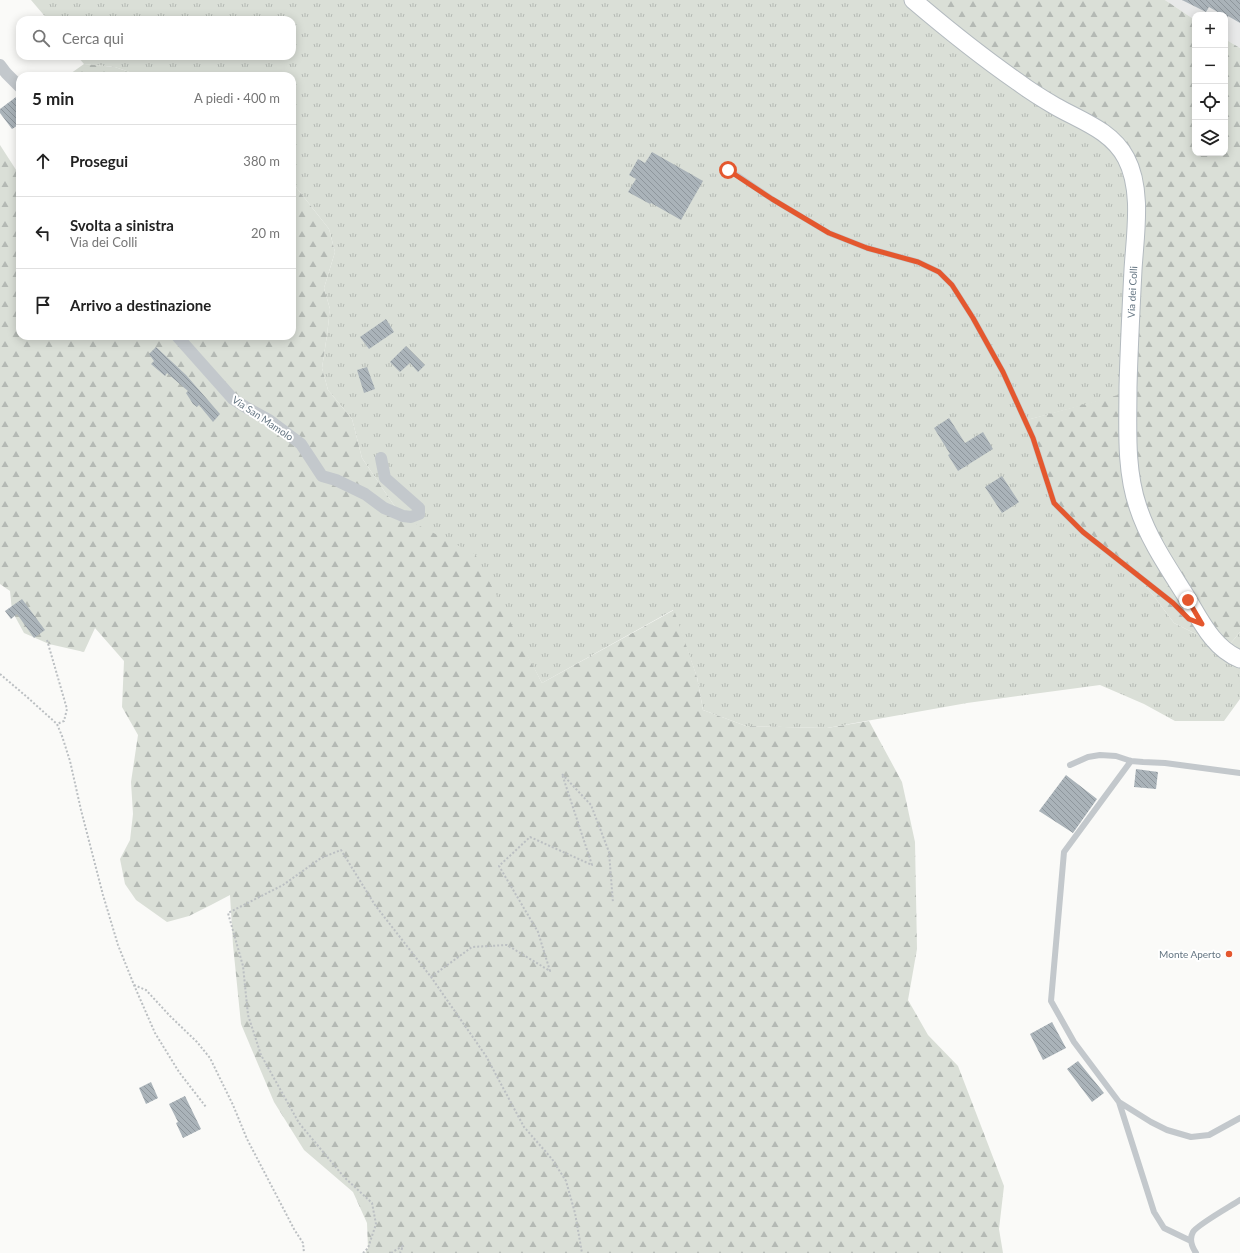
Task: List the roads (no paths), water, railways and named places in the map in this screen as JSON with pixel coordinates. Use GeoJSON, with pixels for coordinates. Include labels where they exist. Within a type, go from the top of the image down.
{"type":"FeatureCollection","features":[{"type":"Feature","properties":{"kind":"main road","name":"Via dei Colli"},"geometry":{"type":"LineString","coordinates":[[913,0],[961,40],[1018,82],[1055,106],[1104,133],[1116,144],[1126,157],[1132,173],[1136,198],[1128,403],[1128,448],[1132,489],[1146,527],[1202,624],[1220,647],[1240,660]]}},
{"type":"Feature","properties":{"kind":"street"},"geometry":{"type":"LineString","coordinates":[[0,65],[16,82]]}},
{"type":"Feature","properties":{"kind":"street","name":"Via San Mamolo"},"geometry":{"type":"LineString","coordinates":[[181,340],[233,399],[270,420],[301,444],[322,476],[336,480],[365,494],[384,508],[403,516],[419,514],[419,508],[386,478],[380,458]]}},
{"type":"Feature","properties":{"kind":"lane"},"geometry":{"type":"LineString","coordinates":[[728,170],[772,199],[829,233],[867,248],[918,262],[939,272],[952,285],[973,318],[1003,372],[1033,438],[1054,503],[1083,532],[1173,603],[1189,619],[1202,624]]}},
{"type":"Feature","properties":{"kind":"lane"},"geometry":{"type":"LineString","coordinates":[[1070,765],[1088,757],[1100,755],[1116,756],[1131,761],[1165,763],[1240,772]]}},
{"type":"Feature","properties":{"kind":"lane"},"geometry":{"type":"LineString","coordinates":[[1131,761],[1064,852],[1051,1001],[1074,1042],[1119,1102],[1154,1212],[1164,1228],[1191,1241]]}},
{"type":"Feature","properties":{"kind":"lane"},"geometry":{"type":"LineString","coordinates":[[1119,1102],[1167,1130],[1191,1137],[1209,1135],[1240,1118]]}},
{"type":"Feature","properties":{"kind":"lane"},"geometry":{"type":"LineString","coordinates":[[1196,1253],[1193,1249],[1191,1241],[1193,1232],[1208,1220],[1240,1200]]}},
{"type":"Feature","properties":{"kind":"place","name":"Monte Aperto"},"geometry":{"type":"Point","coordinates":[1229,954]}}]}
